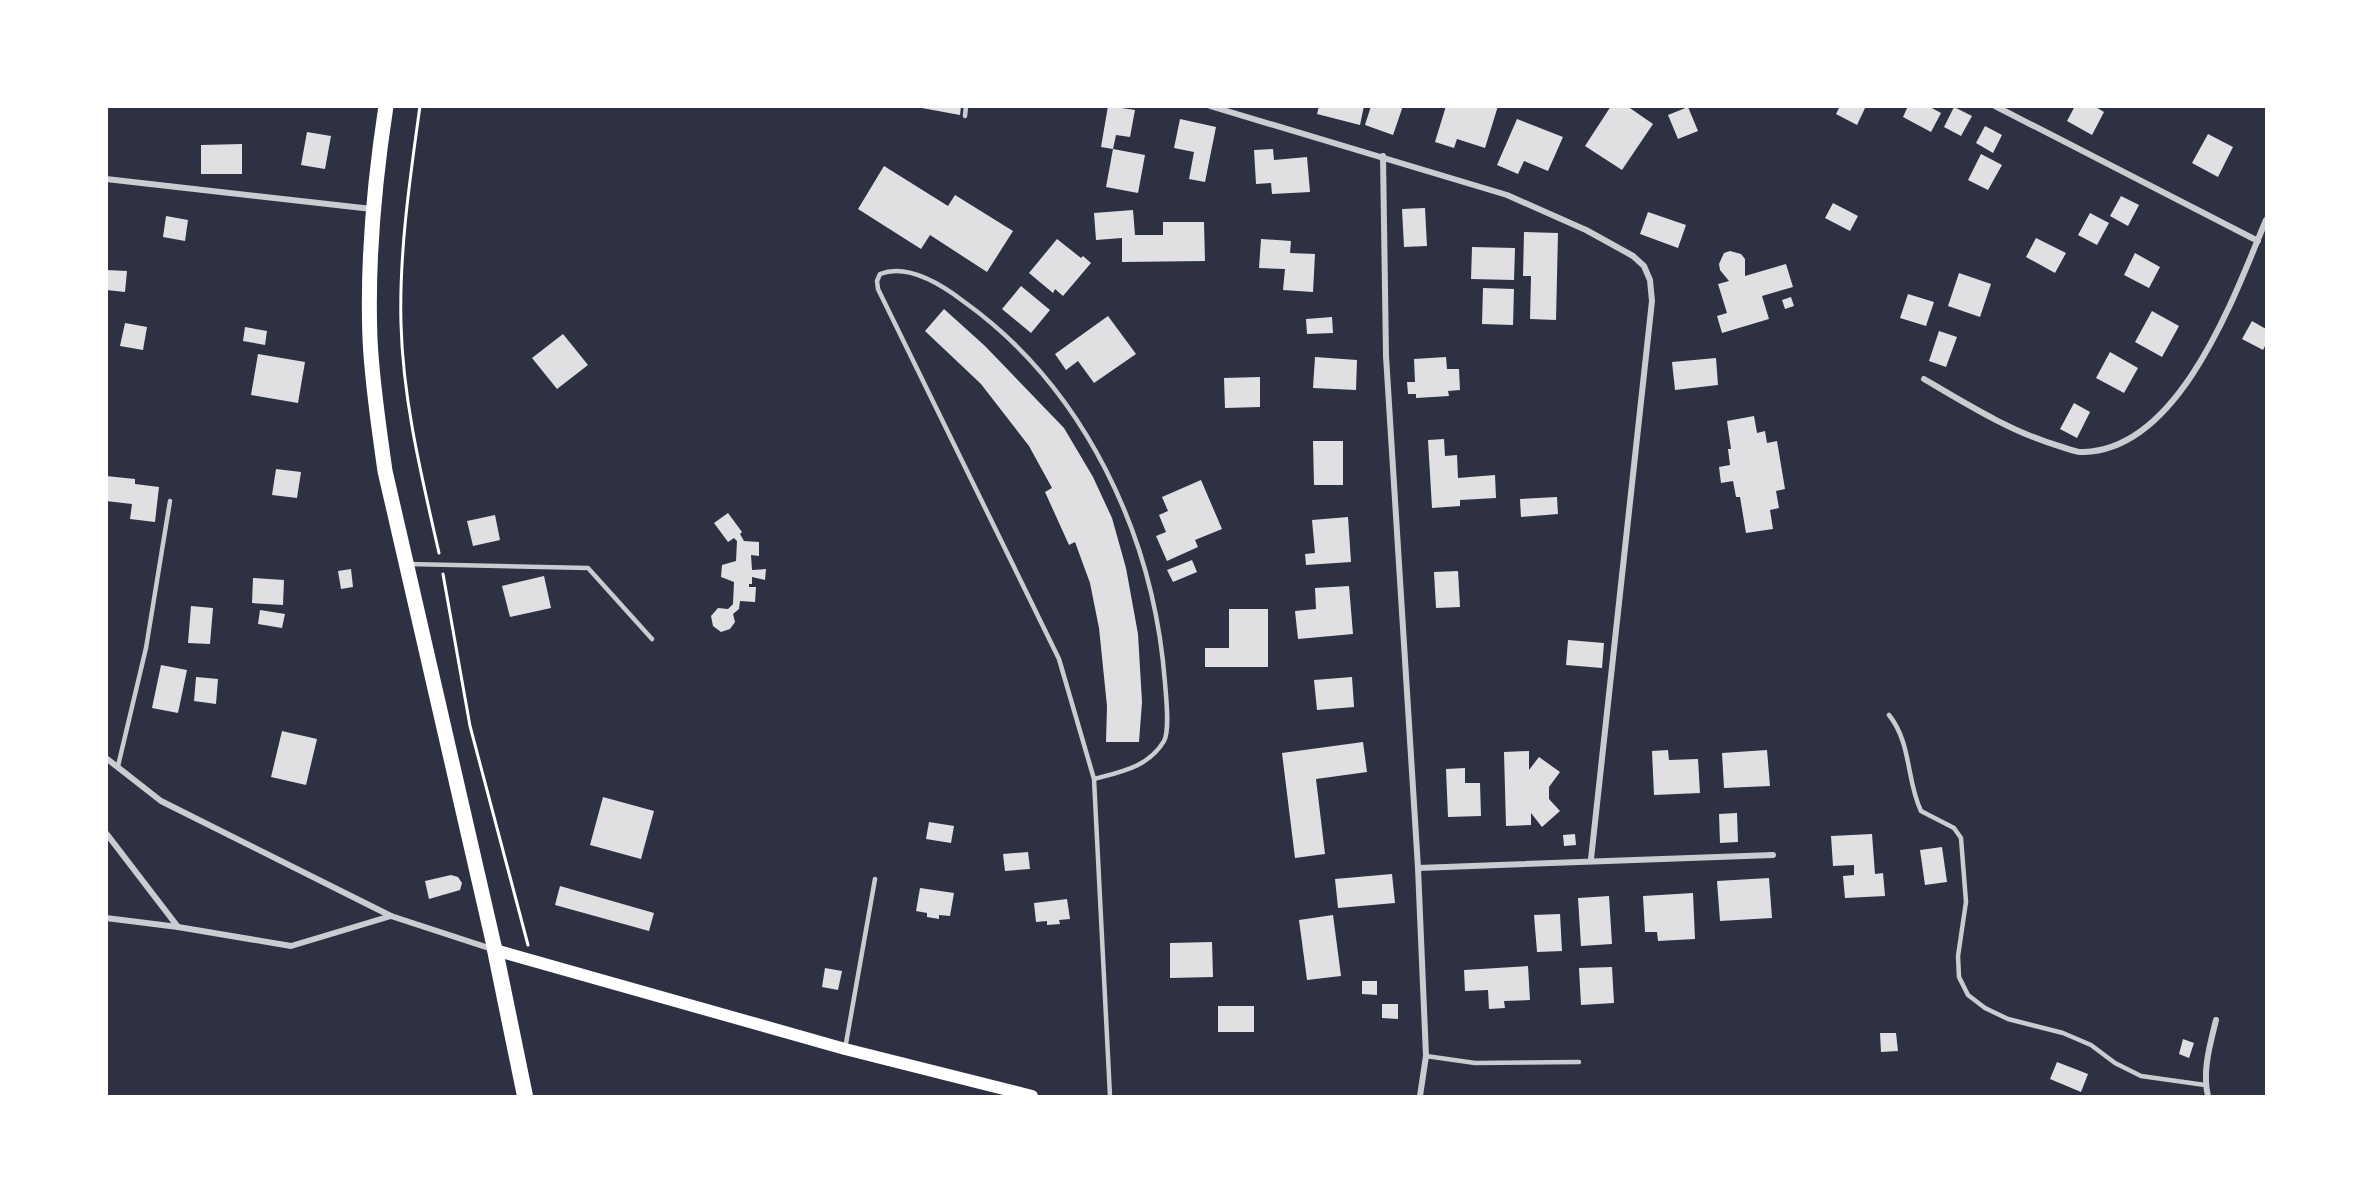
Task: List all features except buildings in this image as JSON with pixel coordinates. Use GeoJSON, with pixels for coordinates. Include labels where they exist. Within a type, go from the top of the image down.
{"type":"FeatureCollection","features":[{"type":"Feature","properties":{"kind":"highway"},"geometry":{"type":"LineString","coordinates":[[495,950],[525,1096]]}},
{"type":"Feature","properties":{"kind":"main road"},"geometry":{"type":"LineString","coordinates":[[386,106],[373,209],[369,275],[370,341],[385,471],[495,950],[845,1049],[1032,1096]]}},
{"type":"Feature","properties":{"kind":"street"},"geometry":{"type":"LineString","coordinates":[[1210,106],[1508,195],[1586,230],[1633,256],[1644,266],[1650,280],[1651,313],[1591,859]]}},
{"type":"Feature","properties":{"kind":"street"},"geometry":{"type":"LineString","coordinates":[[1995,106],[2258,241]]}},
{"type":"Feature","properties":{"kind":"street"},"geometry":{"type":"LineString","coordinates":[[1383,156],[1386,356],[1418,867],[1426,1056],[1420,1096]]}},
{"type":"Feature","properties":{"kind":"street"},"geometry":{"type":"LineString","coordinates":[[106,179],[373,209]]}},
{"type":"Feature","properties":{"kind":"street"},"geometry":{"type":"LineString","coordinates":[[1924,379],[1977,411],[2039,440],[2082,453],[2106,449],[2122,442],[2158,416],[2189,381],[2222,326],[2266,220]]}},
{"type":"Feature","properties":{"kind":"street"},"geometry":{"type":"LineString","coordinates":[[106,758],[161,801],[391,916],[495,950]]}},
{"type":"Feature","properties":{"kind":"street"},"geometry":{"type":"LineString","coordinates":[[106,833],[178,927]]}},
{"type":"Feature","properties":{"kind":"street"},"geometry":{"type":"LineString","coordinates":[[1418,867],[1591,859],[1773,855]]}},
{"type":"Feature","properties":{"kind":"street"},"geometry":{"type":"LineString","coordinates":[[106,918],[178,927],[291,946],[391,916]]}},
{"type":"Feature","properties":{"kind":"street"},"geometry":{"type":"LineString","coordinates":[[2208,1096],[2205,1085],[2207,1056],[2216,1020]]}},
{"type":"Feature","properties":{"kind":"lane"},"geometry":{"type":"LineString","coordinates":[[965,116],[966,106]]}},
{"type":"Feature","properties":{"kind":"lane"},"geometry":{"type":"LineString","coordinates":[[1094,778],[1127,770],[1149,759],[1165,740],[1167,708],[1158,616],[1143,557],[1117,489],[1088,438],[1053,385],[1017,346],[983,315],[948,290],[907,272],[880,274],[877,280],[878,289],[1059,659],[1075,708],[1094,778],[1110,1096]]}},
{"type":"Feature","properties":{"kind":"lane"},"geometry":{"type":"LineString","coordinates":[[118,766],[146,648],[170,501]]}},
{"type":"Feature","properties":{"kind":"lane"},"geometry":{"type":"LineString","coordinates":[[406,564],[588,568],[652,639]]}},
{"type":"Feature","properties":{"kind":"lane"},"geometry":{"type":"LineString","coordinates":[[1889,715],[1899,728],[1905,743],[1921,811],[1954,828],[1961,838],[1966,902],[1958,956],[1959,977],[1968,995],[1985,1008],[2008,1019],[2063,1033],[2091,1045],[2115,1063],[2141,1076],[2205,1085]]}},
{"type":"Feature","properties":{"kind":"lane"},"geometry":{"type":"LineString","coordinates":[[845,1049],[875,879]]}},
{"type":"Feature","properties":{"kind":"lane"},"geometry":{"type":"LineString","coordinates":[[1426,1056],[1475,1064],[1579,1062]]}},
{"type":"Feature","properties":{"kind":"path"},"geometry":{"type":"LineString","coordinates":[[420,106],[402,266],[401,324],[405,378],[415,441],[442,565],[470,726],[532,961]]}}]}
